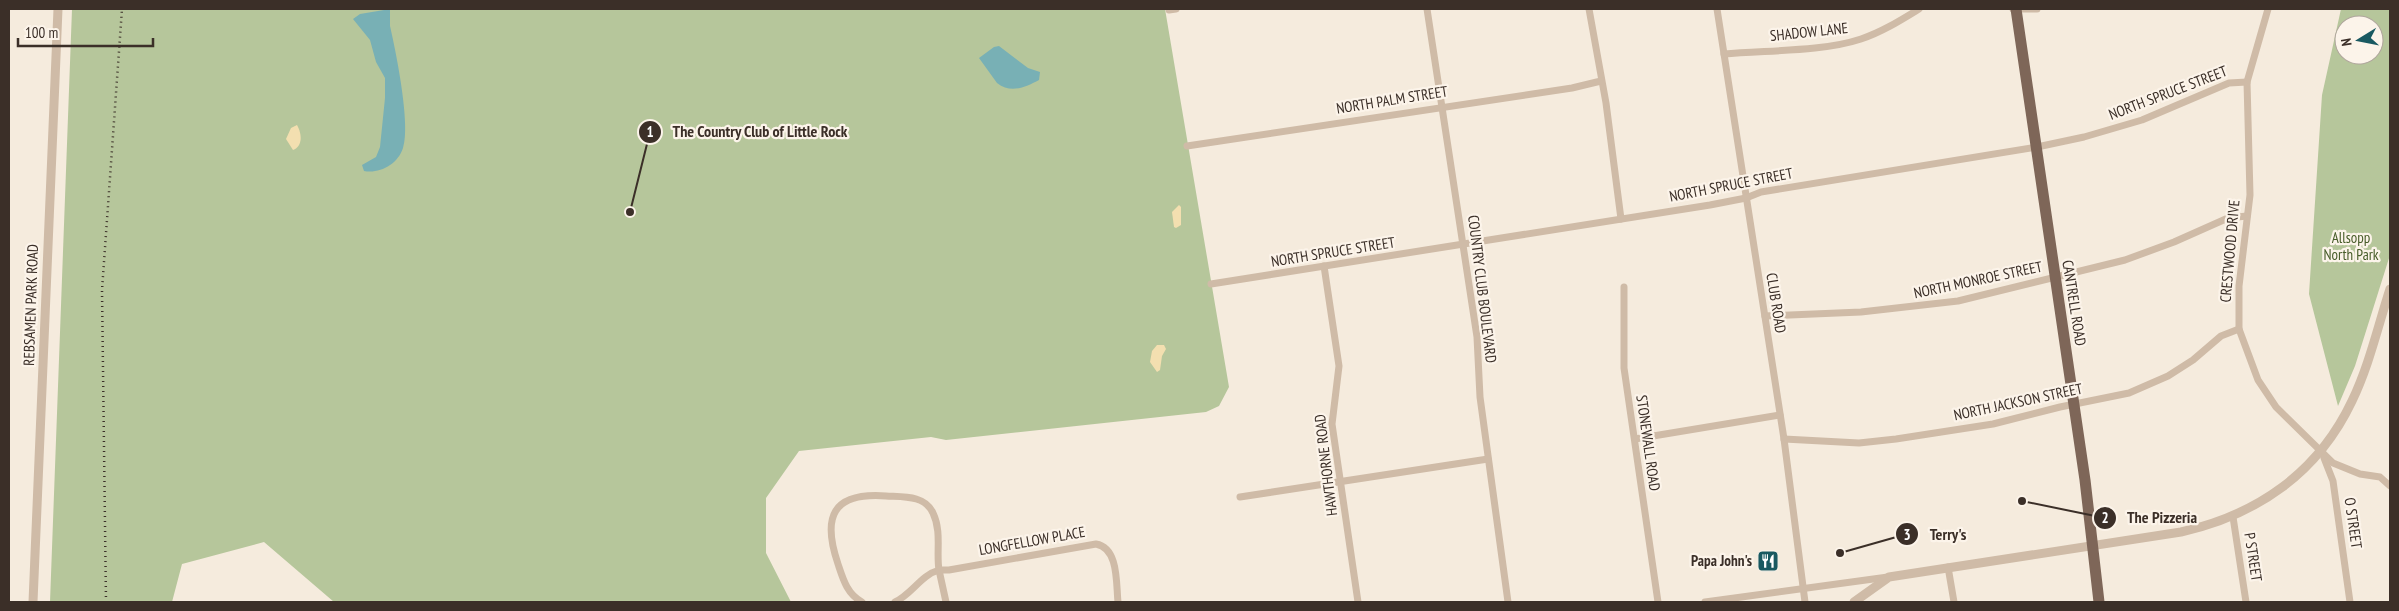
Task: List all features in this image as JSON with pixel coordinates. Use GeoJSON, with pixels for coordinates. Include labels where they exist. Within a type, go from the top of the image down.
{"type":"FeatureCollection","features":[{"type":"Feature","properties":{"kind":"main road","name":"CANTRELL ROAD"},"geometry":{"type":"LineString","coordinates":[[2015,9],[2075,404],[2094,546],[2099,602]]}},
{"type":"Feature","properties":{"kind":"street","name":"REBSAMEN PARK ROAD"},"geometry":{"type":"LineString","coordinates":[[33,602],[58,9]]}},
{"type":"Feature","properties":{"kind":"street","name":"COUNTRY CLUB BOULEVARD"},"geometry":{"type":"LineString","coordinates":[[1427,9],[1477,337],[1480,397],[1508,602]]}},
{"type":"Feature","properties":{"kind":"street"},"geometry":{"type":"LineString","coordinates":[[1589,9],[1621,219]]}},
{"type":"Feature","properties":{"kind":"street","name":"CLUB ROAD"},"geometry":{"type":"LineString","coordinates":[[1717,9],[1784,438],[1805,602]]}},
{"type":"Feature","properties":{"kind":"street","name":"SHADOW LANE"},"geometry":{"type":"LineString","coordinates":[[1724,54],[1798,49],[1849,42],[1889,26],[1919,9]]}},
{"type":"Feature","properties":{"kind":"street"},"geometry":{"type":"LineString","coordinates":[[2015,9],[2038,9]]}},
{"type":"Feature","properties":{"kind":"street","name":"CRESTWOOD DRIVE"},"geometry":{"type":"LineString","coordinates":[[2268,9],[2248,82],[2250,195],[2239,286],[2239,329],[2251,365],[2266,394],[2276,407],[2337,466],[2360,474],[2380,477]]}},
{"type":"Feature","properties":{"kind":"street","name":"NORTH PALM STREET"},"geometry":{"type":"LineString","coordinates":[[1188,146],[1442,106],[1572,88],[1601,81]]}},
{"type":"Feature","properties":{"kind":"street","name":"NORTH SPRUCE STREET"},"geometry":{"type":"LineString","coordinates":[[1211,284],[1621,219],[1746,198],[1760,192],[2036,147],[2126,126],[2229,82],[2248,82]]}},
{"type":"Feature","properties":{"kind":"street","name":"NORTH MONROE STREET"},"geometry":{"type":"LineString","coordinates":[[1765,316],[1861,312],[1958,301],[2139,256],[2228,218],[2247,216]]}},
{"type":"Feature","properties":{"kind":"street","name":"HAWTHORNE ROAD"},"geometry":{"type":"LineString","coordinates":[[1324,266],[1338,366],[1338,382],[1332,417],[1358,602]]}},
{"type":"Feature","properties":{"kind":"street","name":"STONEWALL ROAD"},"geometry":{"type":"LineString","coordinates":[[1624,287],[1624,368],[1658,602]]}},
{"type":"Feature","properties":{"kind":"street"},"geometry":{"type":"LineString","coordinates":[[1705,602],[2094,546],[2205,527],[2233,517],[2253,507],[2282,488],[2331,438],[2353,400],[2390,289]]}},
{"type":"Feature","properties":{"kind":"street","name":"NORTH JACKSON STREET"},"geometry":{"type":"LineString","coordinates":[[1784,438],[1859,443],[1896,439],[1993,424],[2142,389],[2178,370],[2221,336],[2239,329]]}},
{"type":"Feature","properties":{"kind":"street"},"geometry":{"type":"LineString","coordinates":[[1635,439],[1780,415]]}},
{"type":"Feature","properties":{"kind":"street","name":"O STREET"},"geometry":{"type":"LineString","coordinates":[[2320,451],[2333,481],[2350,602]]}},
{"type":"Feature","properties":{"kind":"street"},"geometry":{"type":"LineString","coordinates":[[1240,498],[1488,459]]}},
{"type":"Feature","properties":{"kind":"street"},"geometry":{"type":"LineString","coordinates":[[2380,477],[2390,475]]}},
{"type":"Feature","properties":{"kind":"street"},"geometry":{"type":"LineString","coordinates":[[2380,477],[2390,486]]}},
{"type":"Feature","properties":{"kind":"street"},"geometry":{"type":"LineString","coordinates":[[862,602],[852,595],[845,585],[833,550],[830,531],[835,512],[848,500],[865,494],[910,497],[924,502],[935,517],[939,541],[939,570],[946,602]]}},
{"type":"Feature","properties":{"kind":"street","name":"P STREET"},"geometry":{"type":"LineString","coordinates":[[2233,517],[2246,602]]}},
{"type":"Feature","properties":{"kind":"street","name":"LONGFELLOW PLACE"},"geometry":{"type":"LineString","coordinates":[[939,570],[949,570],[1096,544],[1106,548],[1112,557],[1118,602]]}},
{"type":"Feature","properties":{"kind":"street"},"geometry":{"type":"LineString","coordinates":[[1948,567],[1954,602]]}},
{"type":"Feature","properties":{"kind":"street"},"geometry":{"type":"LineString","coordinates":[[895,602],[905,596],[930,574],[939,570]]}},
{"type":"Feature","properties":{"kind":"street"},"geometry":{"type":"LineString","coordinates":[[1854,602],[1889,577]]}},
{"type":"Feature","properties":{"kind":"green space"},"geometry":{"type":"Polygon","coordinates":[[[72,9],[1165,9],[1229,387],[1219,406],[1206,412],[946,440],[931,437],[799,451],[766,498],[766,553],[791,602],[334,602],[264,542],[182,564],[172,602],[50,602],[72,9]]]}},
{"type":"Feature","properties":{"kind":"green space","name":"Allsopp North Park"},"geometry":{"type":"Polygon","coordinates":[[[2341,9],[2390,9],[2390,255],[2355,366],[2338,406],[2309,294],[2322,95],[2334,41],[2334,65],[2384,65],[2384,15],[2340,15],[2341,9]]]}},
{"type":"Feature","properties":{"kind":"sand"},"geometry":{"type":"Polygon","coordinates":[[[297,125],[301,139],[299,146],[293,150],[286,139],[291,128],[297,125]]]}},
{"type":"Feature","properties":{"kind":"sand"},"geometry":{"type":"Polygon","coordinates":[[[1179,205],[1181,207],[1181,225],[1176,228],[1174,227],[1172,212],[1179,205]]]}},
{"type":"Feature","properties":{"kind":"sand"},"geometry":{"type":"Polygon","coordinates":[[[1157,345],[1164,345],[1166,349],[1162,356],[1160,370],[1157,372],[1150,362],[1152,351],[1157,345]]]}},
{"type":"Feature","properties":{"kind":"water"},"geometry":{"type":"Polygon","coordinates":[[[390,10],[390,26],[404,106],[405,137],[401,154],[393,163],[388,167],[370,172],[364,171],[362,165],[376,157],[380,147],[385,78],[376,62],[370,40],[353,19],[360,14],[390,10]]]}},
{"type":"Feature","properties":{"kind":"water"},"geometry":{"type":"Polygon","coordinates":[[[999,46],[1028,68],[1040,72],[1039,80],[1024,87],[1013,89],[997,83],[979,58],[994,47],[999,46]]]}},
{"type":"Feature","properties":{"kind":"railway"},"geometry":{"type":"LineString","coordinates":[[106,602],[102,290],[122,9]]}},
{"type":"Feature","properties":{"kind":"place","name":"The Country Club of Little Rock"},"geometry":{"type":"Point","coordinates":[630,212]}},
{"type":"Feature","properties":{"kind":"place","name":"The Pizzeria"},"geometry":{"type":"Point","coordinates":[2022,501]}},
{"type":"Feature","properties":{"kind":"place","name":"Terry's"},"geometry":{"type":"Point","coordinates":[1840,553]}},
{"type":"Feature","properties":{"kind":"place","name":"Papa John's"},"geometry":{"type":"Point","coordinates":[1768,561]}}]}
